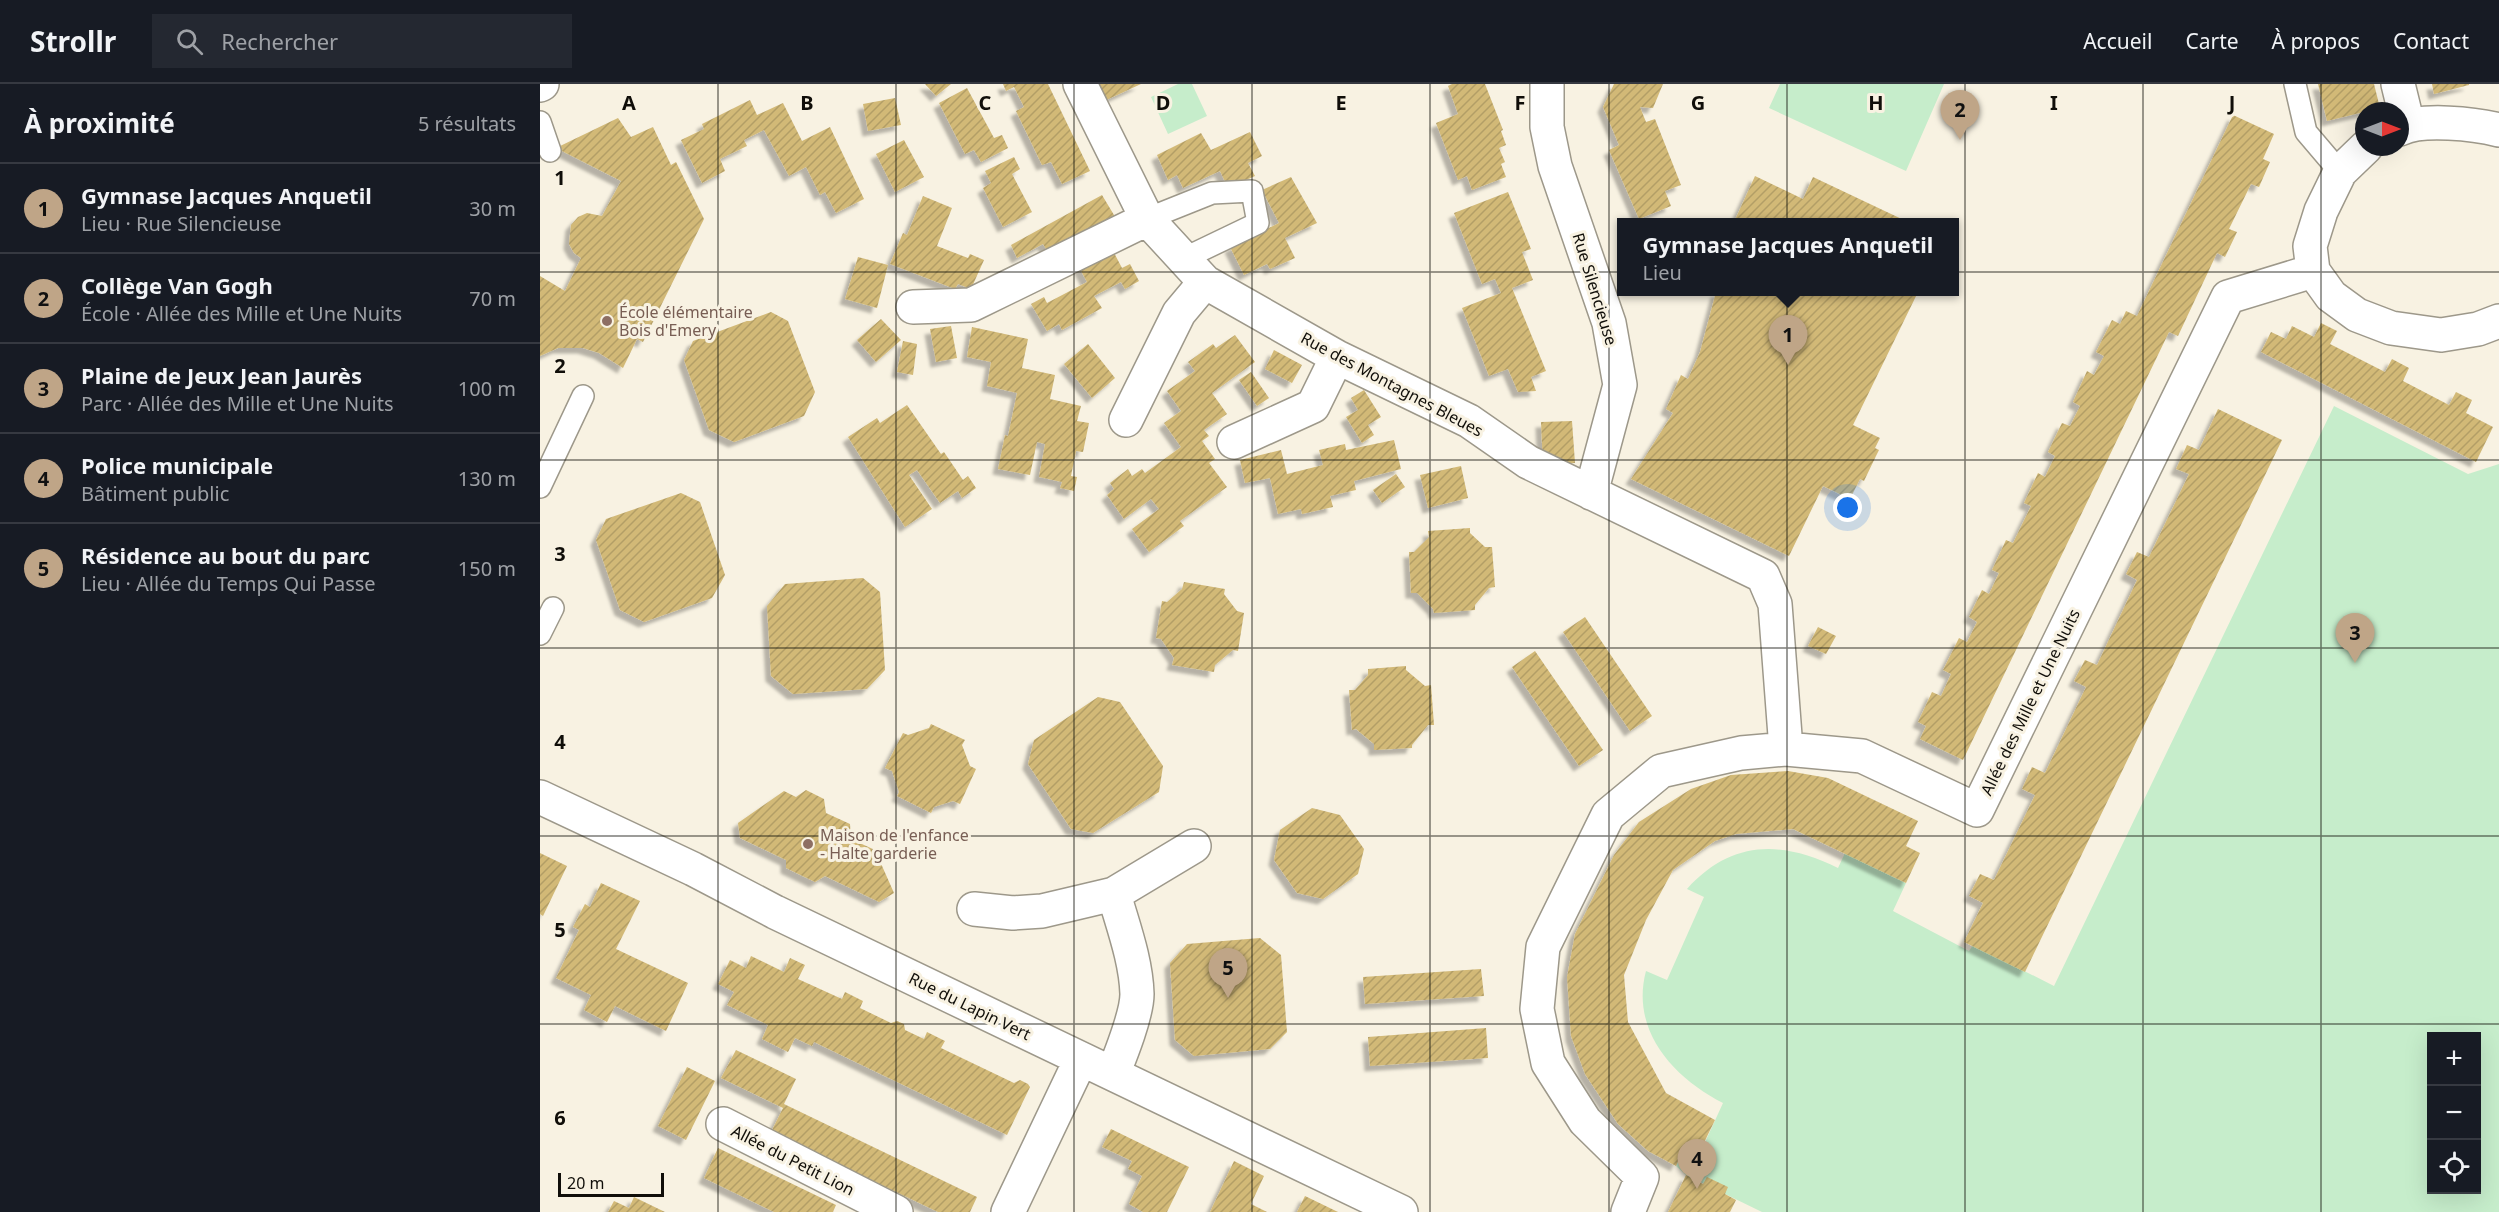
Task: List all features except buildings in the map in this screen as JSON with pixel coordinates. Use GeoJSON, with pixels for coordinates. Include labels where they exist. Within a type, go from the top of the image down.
{"type":"FeatureCollection","features":[{"type":"Feature","properties":{"kind":"street","name":"Rue des Montagnes Bleues"},"geometry":{"type":"LineString","coordinates":[[1080,84],[1147,219],[1194,270],[1337,357],[1469,421],[1528,462],[1763,576],[1775,604],[1786,748]]}},
{"type":"Feature","properties":{"kind":"street","name":"Rue Silencieuse"},"geometry":{"type":"LineString","coordinates":[[1547,84],[1547,127],[1555,166],[1609,323],[1620,385],[1591,493]]}},
{"type":"Feature","properties":{"kind":"street"},"geometry":{"type":"LineString","coordinates":[[2398,84],[2401,102]]}},
{"type":"Feature","properties":{"kind":"street"},"geometry":{"type":"LineString","coordinates":[[2409,127],[2458,124],[2499,130]]}},
{"type":"Feature","properties":{"kind":"street"},"geometry":{"type":"LineString","coordinates":[[2357,156],[2340,172],[2321,211],[2310,246],[2313,271],[2331,296],[2357,315],[2391,328],[2441,335],[2478,329],[2499,321]]}},
{"type":"Feature","properties":{"kind":"street"},"geometry":{"type":"LineString","coordinates":[[912,307],[971,305],[1147,219]]}},
{"type":"Feature","properties":{"kind":"street"},"geometry":{"type":"LineString","coordinates":[[1126,420],[1179,313],[1194,270]]}},
{"type":"Feature","properties":{"kind":"street","name":"Allée des Mille et Une Nuits"},"geometry":{"type":"LineString","coordinates":[[1628,1212],[1642,1177],[1585,1121],[1548,1063],[1537,1009],[1543,947],[1608,815],[1660,771],[1741,753],[1786,748],[1862,756],[1977,810],[2228,297],[2313,271]]}},
{"type":"Feature","properties":{"kind":"street"},"geometry":{"type":"LineString","coordinates":[[1234,442],[1313,406],[1337,357]]}},
{"type":"Feature","properties":{"kind":"street","name":"Rue du Lapin Vert"},"geometry":{"type":"LineString","coordinates":[[542,804],[1401,1212]]}},
{"type":"Feature","properties":{"kind":"street"},"geometry":{"type":"LineString","coordinates":[[974,909],[1013,913],[1042,910],[1114,894],[1194,846]]}},
{"type":"Feature","properties":{"kind":"street"},"geometry":{"type":"LineString","coordinates":[[1113,1074],[1124,1045],[1137,996],[1134,966],[1114,894]]}},
{"type":"Feature","properties":{"kind":"street"},"geometry":{"type":"LineString","coordinates":[[1008,1212],[1081,1059]]}},
{"type":"Feature","properties":{"kind":"street","name":"Allée du Petit Lion"},"geometry":{"type":"LineString","coordinates":[[723,1124],[896,1212]]}},
{"type":"Feature","properties":{"kind":"lane"},"geometry":{"type":"LineString","coordinates":[[2295,84],[2306,132],[2340,172]]}},
{"type":"Feature","properties":{"kind":"lane"},"geometry":{"type":"LineString","coordinates":[[540,122],[550,151]]}},
{"type":"Feature","properties":{"kind":"lane"},"geometry":{"type":"LineString","coordinates":[[1147,219],[1212,193],[1252,191],[1258,223],[1194,270]]}},
{"type":"Feature","properties":{"kind":"lane"},"geometry":{"type":"LineString","coordinates":[[540,487],[583,396]]}},
{"type":"Feature","properties":{"kind":"lane"},"geometry":{"type":"LineString","coordinates":[[540,634],[553,608]]}},
{"type":"Feature","properties":{"kind":"green space"},"geometry":{"type":"Polygon","coordinates":[[[1178,84],[1192,84],[1207,116],[1168,134],[1151,97],[1178,84]]]}},
{"type":"Feature","properties":{"kind":"green space"},"geometry":{"type":"Polygon","coordinates":[[[1780,84],[1944,84],[1906,171],[1769,108],[1780,84]]]}},
{"type":"Feature","properties":{"kind":"green space"},"geometry":{"type":"Polygon","coordinates":[[[2334,406],[2468,474],[2499,464],[2499,1212],[1762,1212],[1686,1175],[1676,1166],[1686,1145],[1701,1151],[1723,1103],[1688,1080],[1660,1050],[1650,1033],[1644,1013],[1643,993],[1646,971],[1667,980],[1704,897],[1687,889],[1704,873],[1721,861],[1739,853],[1758,850],[1777,849],[1797,853],[1838,868],[1845,853],[1906,883],[1893,911],[1969,951],[1973,945],[2054,986],[2334,406]]]}},
{"type":"Feature","properties":{"kind":"place","name":"Collège Van Gogh"},"geometry":{"type":"Point","coordinates":[1960,140]}},
{"type":"Feature","properties":{"kind":"place","name":"École élémentaire Bois d'Emery"},"geometry":{"type":"Point","coordinates":[607,321]}},
{"type":"Feature","properties":{"kind":"place","name":"Gymnase Jacques Anquetil"},"geometry":{"type":"Point","coordinates":[1788,365]}},
{"type":"Feature","properties":{"kind":"place","name":"Plaine de Jeux Jean Jaurès"},"geometry":{"type":"Point","coordinates":[2355,663]}},
{"type":"Feature","properties":{"kind":"place","name":"Maison de l'enfance - Halte garderie"},"geometry":{"type":"Point","coordinates":[808,844]}},
{"type":"Feature","properties":{"kind":"place","name":"Résidence au bout du parc"},"geometry":{"type":"Point","coordinates":[1228,998]}},
{"type":"Feature","properties":{"kind":"place","name":"Police municipale"},"geometry":{"type":"Point","coordinates":[1697,1189]}}]}
